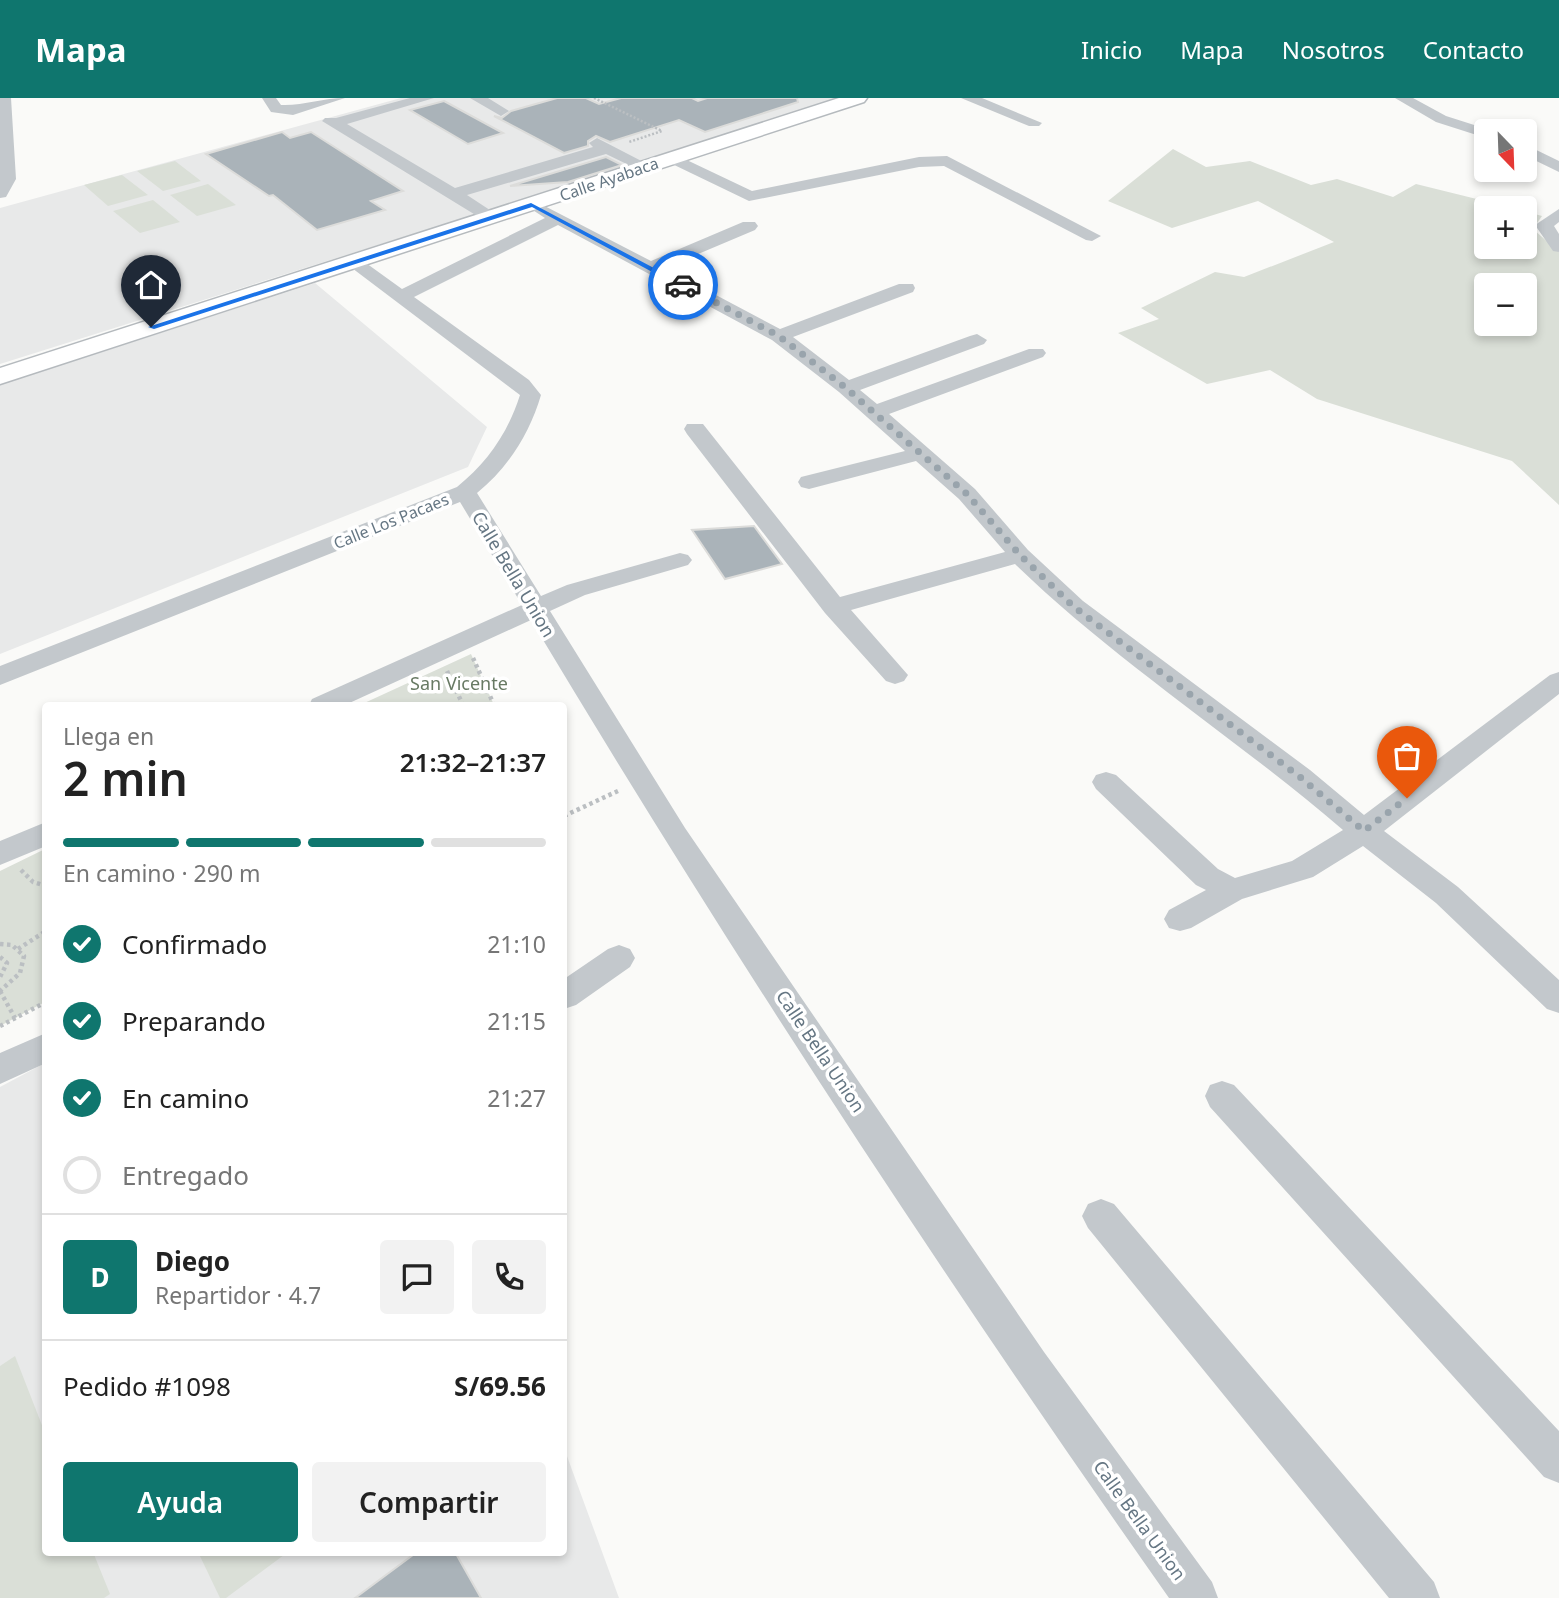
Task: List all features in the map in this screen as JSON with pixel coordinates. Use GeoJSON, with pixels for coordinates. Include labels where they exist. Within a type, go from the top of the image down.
{"type":"FeatureCollection","features":[{"type":"Feature","properties":{"kind":"main road","name":"Calle Ayabaca"},"geometry":{"type":"LineString","coordinates":[[0,376],[858,98]]}},
{"type":"Feature","properties":{"kind":"street"},"geometry":{"type":"LineString","coordinates":[[0,193],[8,179],[4,98]]}},
{"type":"Feature","properties":{"kind":"street"},"geometry":{"type":"LineString","coordinates":[[269,98],[276,109],[285,111],[338,98]]}},
{"type":"Feature","properties":{"kind":"street"},"geometry":{"type":"LineString","coordinates":[[412,98],[330,121],[493,218]]}},
{"type":"Feature","properties":{"kind":"street"},"geometry":{"type":"LineString","coordinates":[[335,123],[427,98]]}},
{"type":"Feature","properties":{"kind":"street"},"geometry":{"type":"LineString","coordinates":[[477,98],[501,111]]}},
{"type":"Feature","properties":{"kind":"street"},"geometry":{"type":"LineString","coordinates":[[968,98],[1034,123]]}},
{"type":"Feature","properties":{"kind":"street"},"geometry":{"type":"LineString","coordinates":[[1402,98],[1441,119],[1474,129]]}},
{"type":"Feature","properties":{"kind":"street"},"geometry":{"type":"LineString","coordinates":[[359,138],[336,143],[376,169],[398,162]]}},
{"type":"Feature","properties":{"kind":"street"},"geometry":{"type":"LineString","coordinates":[[453,194],[603,145],[645,167]]}},
{"type":"Feature","properties":{"kind":"street"},"geometry":{"type":"LineString","coordinates":[[1537,156],[1559,167]]}},
{"type":"Feature","properties":{"kind":"street"},"geometry":{"type":"LineString","coordinates":[[672,158],[749,196],[919,162],[947,161],[1092,236]]}},
{"type":"Feature","properties":{"kind":"street"},"geometry":{"type":"LineString","coordinates":[[447,211],[472,205]]}},
{"type":"Feature","properties":{"kind":"street"},"geometry":{"type":"LineString","coordinates":[[533,205],[779,336],[846,388],[921,453],[983,511],[1020,555],[1074,607],[1300,777],[1447,895],[1559,1000]]}},
{"type":"Feature","properties":{"kind":"street"},"geometry":{"type":"LineString","coordinates":[[1559,214],[1544,225],[1559,247]]}},
{"type":"Feature","properties":{"kind":"street"},"geometry":{"type":"LineString","coordinates":[[402,296],[559,218]]}},
{"type":"Feature","properties":{"kind":"street"},"geometry":{"type":"LineString","coordinates":[[649,268],[749,226]]}},
{"type":"Feature","properties":{"kind":"street","name":"Calle Los Pacaes"},"geometry":{"type":"LineString","coordinates":[[0,676],[465,492],[480,481],[497,461],[528,407],[531,395],[522,384],[353,262]]}},
{"type":"Feature","properties":{"kind":"street"},"geometry":{"type":"LineString","coordinates":[[779,336],[906,288]]}},
{"type":"Feature","properties":{"kind":"street"},"geometry":{"type":"LineString","coordinates":[[846,388],[977,340]]}},
{"type":"Feature","properties":{"kind":"street"},"geometry":{"type":"LineString","coordinates":[[873,413],[1036,353]]}},
{"type":"Feature","properties":{"kind":"street"},"geometry":{"type":"LineString","coordinates":[[695,429],[834,607],[895,674]]}},
{"type":"Feature","properties":{"kind":"street"},"geometry":{"type":"LineString","coordinates":[[809,482],[921,453]]}},
{"type":"Feature","properties":{"kind":"street","name":"Calle Bella Union"},"geometry":{"type":"LineString","coordinates":[[465,492],[641,780],[1030,1366],[1196,1598]]}},
{"type":"Feature","properties":{"kind":"street"},"geometry":{"type":"LineString","coordinates":[[834,607],[1020,555]]}},
{"type":"Feature","properties":{"kind":"street"},"geometry":{"type":"LineString","coordinates":[[329,702],[576,590],[680,560]]}},
{"type":"Feature","properties":{"kind":"street"},"geometry":{"type":"LineString","coordinates":[[1180,919],[1232,890],[1302,869],[1364,831],[1559,681]]}},
{"type":"Feature","properties":{"kind":"street"},"geometry":{"type":"LineString","coordinates":[[1105,782],[1207,877],[1232,890]]}},
{"type":"Feature","properties":{"kind":"street"},"geometry":{"type":"LineString","coordinates":[[9,858],[42,836]]}},
{"type":"Feature","properties":{"kind":"street"},"geometry":{"type":"LineString","coordinates":[[567,994],[619,958]]}},
{"type":"Feature","properties":{"kind":"street"},"geometry":{"type":"LineString","coordinates":[[0,1069],[42,1049]]}},
{"type":"Feature","properties":{"kind":"street"},"geometry":{"type":"LineString","coordinates":[[1222,1096],[1559,1462]]}},
{"type":"Feature","properties":{"kind":"street"},"geometry":{"type":"LineString","coordinates":[[1101,1216],[1418,1598]]}},
{"type":"Feature","properties":{"kind":"path"},"geometry":{"type":"LineString","coordinates":[[594,98],[662,131],[603,145]]}},
{"type":"Feature","properties":{"kind":"path"},"geometry":{"type":"LineString","coordinates":[[445,666],[462,702]]}},
{"type":"Feature","properties":{"kind":"path"},"geometry":{"type":"LineString","coordinates":[[567,815],[641,780]]}},
{"type":"Feature","properties":{"kind":"path"},"geometry":{"type":"LineString","coordinates":[[9,858],[28,878],[42,884]]}},
{"type":"Feature","properties":{"kind":"path"},"geometry":{"type":"LineString","coordinates":[[18,949],[42,934]]}},
{"type":"Feature","properties":{"kind":"path"},"geometry":{"type":"LineString","coordinates":[[0,944],[18,949],[24,956],[20,973],[0,991],[15,1018]]}},
{"type":"Feature","properties":{"kind":"path"},"geometry":{"type":"LineString","coordinates":[[0,957],[7,963],[0,977]]}},
{"type":"Feature","properties":{"kind":"path"},"geometry":{"type":"LineString","coordinates":[[0,1026],[42,1004]]}},
{"type":"Feature","properties":{"kind":"shaded area"},"geometry":{"type":"Polygon","coordinates":[[[401,98],[845,98],[0,364],[0,208],[401,98]]]}},
{"type":"Feature","properties":{"kind":"shaded area"},"geometry":{"type":"Polygon","coordinates":[[[315,283],[487,427],[468,467],[0,654],[0,385],[315,283]]]}},
{"type":"Feature","properties":{"kind":"shaded area"},"geometry":{"type":"Polygon","coordinates":[[[42,1065],[42,1556],[567,1556],[567,1456],[619,1598],[0,1598],[0,1087],[42,1065]]]}},
{"type":"Feature","properties":{"kind":"green space"},"geometry":{"type":"Polygon","coordinates":[[[1173,149],[1206,167],[1250,161],[1311,185],[1337,179],[1393,197],[1416,184],[1474,198],[1474,259],[1537,259],[1537,233],[1559,252],[1559,505],[1512,461],[1317,399],[1270,370],[1207,384],[1118,333],[1159,319],[1141,308],[1215,272],[1244,277],[1334,242],[1258,201],[1172,228],[1108,201],[1173,149]]]}},
{"type":"Feature","properties":{"kind":"green space"},"geometry":{"type":"Polygon","coordinates":[[[175,161],[201,181],[163,191],[137,171],[175,161]]]}},
{"type":"Feature","properties":{"kind":"green space"},"geometry":{"type":"Polygon","coordinates":[[[122,175],[148,195],[108,206],[84,185],[122,175]]]}},
{"type":"Feature","properties":{"kind":"green space"},"geometry":{"type":"Polygon","coordinates":[[[208,184],[236,205],[197,216],[170,195],[208,184]]]}},
{"type":"Feature","properties":{"kind":"green space"},"geometry":{"type":"Polygon","coordinates":[[[153,200],[180,222],[140,233],[113,211],[153,200]]]}},
{"type":"Feature","properties":{"kind":"green space","name":"San Vicente"},"geometry":{"type":"Polygon","coordinates":[[[471,654],[493,702],[367,702],[471,654]]]}},
{"type":"Feature","properties":{"kind":"green space"},"geometry":{"type":"Polygon","coordinates":[[[42,850],[42,1004],[0,1026],[0,871],[42,850]]]}},
{"type":"Feature","properties":{"kind":"green space"},"geometry":{"type":"Polygon","coordinates":[[[15,1356],[42,1425],[42,1556],[95,1556],[110,1594],[104,1598],[0,1598],[0,1366],[15,1356]]]}},
{"type":"Feature","properties":{"kind":"green space"},"geometry":{"type":"Polygon","coordinates":[[[200,1556],[283,1556],[226,1598],[220,1598],[200,1556]]]}},
{"type":"Feature","properties":{"kind":"building"},"geometry":{"type":"Polygon","coordinates":[[[557,98],[586,98],[599,104],[621,98],[692,98],[698,101],[707,98],[797,98],[798,102],[705,132],[679,120],[610,142],[596,136],[588,141],[588,146],[564,153],[494,116],[502,118],[511,111],[557,98]]]}},
{"type":"Feature","properties":{"kind":"building"},"geometry":{"type":"Polygon","coordinates":[[[444,101],[503,133],[468,144],[410,110],[444,101]]]}},
{"type":"Feature","properties":{"kind":"building"},"geometry":{"type":"Polygon","coordinates":[[[282,132],[290,138],[311,132],[403,191],[371,201],[385,210],[317,230],[273,195],[269,196],[206,154],[282,132]]]}},
{"type":"Feature","properties":{"kind":"building"},"geometry":{"type":"Polygon","coordinates":[[[606,157],[622,165],[568,182],[510,186],[606,157]]]}},
{"type":"Feature","properties":{"kind":"building"},"geometry":{"type":"Polygon","coordinates":[[[754,526],[782,564],[725,579],[692,530],[754,526]]]}},
{"type":"Feature","properties":{"kind":"building"},"geometry":{"type":"Polygon","coordinates":[[[412,1556],[457,1556],[481,1598],[355,1598],[412,1556]]]}},
{"type":"Feature","properties":{"kind":"way so far"},"geometry":{"type":"LineString","coordinates":[[683,285],[779,336],[846,388],[967,494],[1020,555],[1074,607],[1300,777],[1364,831],[1407,798]]}},
{"type":"Feature","properties":{"kind":"route"},"geometry":{"type":"LineString","coordinates":[[151,327],[533,205],[683,285]]}}]}
